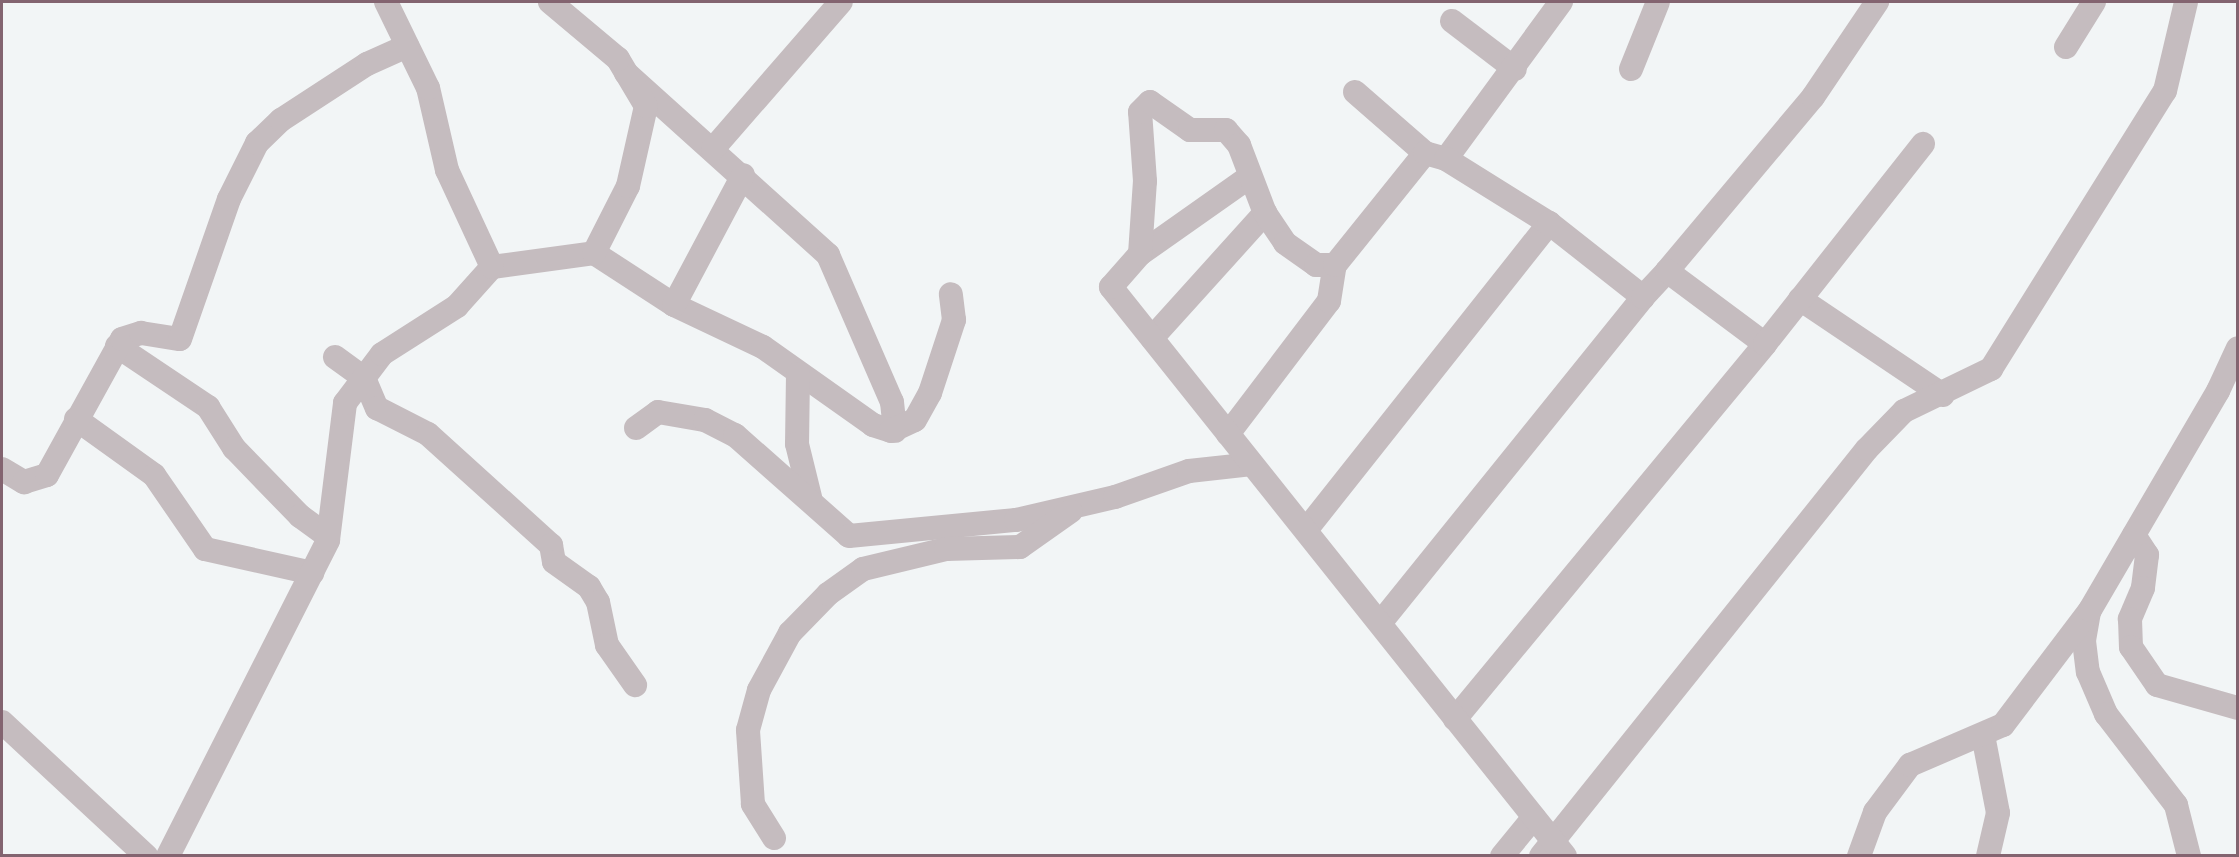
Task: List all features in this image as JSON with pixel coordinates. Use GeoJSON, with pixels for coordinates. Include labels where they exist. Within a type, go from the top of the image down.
{"type":"FeatureCollection","features":[{"type":"Feature","properties":{"kind":"street"},"geometry":{"type":"LineString","coordinates":[[386,2],[428,88],[447,170],[492,267]]}},
{"type":"Feature","properties":{"kind":"street"},"geometry":{"type":"LineString","coordinates":[[550,2],[618,59],[646,106],[628,186],[594,253]]}},
{"type":"Feature","properties":{"kind":"street"},"geometry":{"type":"LineString","coordinates":[[713,149],[841,2]]}},
{"type":"Feature","properties":{"kind":"street"},"geometry":{"type":"LineString","coordinates":[[1228,434],[1329,301],[1335,265],[1515,69],[1561,2]]}},
{"type":"Feature","properties":{"kind":"street"},"geometry":{"type":"LineString","coordinates":[[1631,69],[1658,2]]}},
{"type":"Feature","properties":{"kind":"street"},"geometry":{"type":"LineString","coordinates":[[1382,622],[1643,297],[1813,97],[1877,2]]}},
{"type":"Feature","properties":{"kind":"street"},"geometry":{"type":"LineString","coordinates":[[2066,47],[2094,2]]}},
{"type":"Feature","properties":{"kind":"street"},"geometry":{"type":"LineString","coordinates":[[1249,177],[1140,254],[1111,288],[1382,622],[1455,719],[1534,817],[1553,850],[1867,449],[1904,411],[1943,395],[1990,369],[2166,91],[2186,2]]}},
{"type":"Feature","properties":{"kind":"street"},"geometry":{"type":"LineString","coordinates":[[1452,21],[1515,69]]}},
{"type":"Feature","properties":{"kind":"street"},"geometry":{"type":"LineString","coordinates":[[2,469],[37,482],[47,475],[117,346],[141,333],[180,339],[230,199],[257,143],[281,120],[367,64],[407,46]]}},
{"type":"Feature","properties":{"kind":"street"},"geometry":{"type":"LineString","coordinates":[[626,73],[743,175],[828,255],[892,402],[895,431]]}},
{"type":"Feature","properties":{"kind":"street"},"geometry":{"type":"LineString","coordinates":[[1355,92],[1435,156],[1549,224],[1643,297]]}},
{"type":"Feature","properties":{"kind":"street"},"geometry":{"type":"LineString","coordinates":[[1140,254],[1145,181],[1140,112],[1150,102],[1190,130],[1226,130],[1239,145],[1249,177],[1265,213],[1285,243],[1316,265],[1335,265]]}},
{"type":"Feature","properties":{"kind":"street"},"geometry":{"type":"LineString","coordinates":[[1455,719],[1766,344],[1923,144]]}},
{"type":"Feature","properties":{"kind":"street"},"geometry":{"type":"LineString","coordinates":[[674,305],[743,175]]}},
{"type":"Feature","properties":{"kind":"street"},"geometry":{"type":"LineString","coordinates":[[1152,338],[1265,213]]}},
{"type":"Feature","properties":{"kind":"street"},"geometry":{"type":"LineString","coordinates":[[1306,530],[1549,224]]}},
{"type":"Feature","properties":{"kind":"street"},"geometry":{"type":"LineString","coordinates":[[168,855],[312,573],[328,536],[345,403],[382,354],[457,306],[492,267],[594,253],[674,305],[763,347],[873,425],[895,431],[915,420],[930,393],[954,320],[951,294]]}},
{"type":"Feature","properties":{"kind":"street"},"geometry":{"type":"LineString","coordinates":[[1666,272],[1766,344]]}},
{"type":"Feature","properties":{"kind":"street"},"geometry":{"type":"LineString","coordinates":[[1800,299],[1943,395]]}},
{"type":"Feature","properties":{"kind":"street"},"geometry":{"type":"LineString","coordinates":[[117,346],[208,407],[234,448],[328,536]]}},
{"type":"Feature","properties":{"kind":"street"},"geometry":{"type":"LineString","coordinates":[[1858,855],[1875,812],[1910,765],[2003,725],[2090,610],[2238,348]]}},
{"type":"Feature","properties":{"kind":"street"},"geometry":{"type":"LineString","coordinates":[[335,357],[364,378],[377,408],[413,422],[464,462],[551,545],[554,562],[589,587],[612,657],[634,685]]}},
{"type":"Feature","properties":{"kind":"street"},"geometry":{"type":"LineString","coordinates":[[798,374],[797,444],[810,497]]}},
{"type":"Feature","properties":{"kind":"street"},"geometry":{"type":"LineString","coordinates":[[636,428],[658,412],[705,420],[735,435],[810,497],[849,536],[1016,520],[1078,506],[1189,471],[1252,464]]}},
{"type":"Feature","properties":{"kind":"street"},"geometry":{"type":"LineString","coordinates":[[76,419],[154,475],[205,549],[312,573]]}},
{"type":"Feature","properties":{"kind":"street"},"geometry":{"type":"LineString","coordinates":[[774,838],[753,804],[748,730],[759,690],[790,633],[828,594],[863,569],[946,549],[1020,547],[1078,506]]}},
{"type":"Feature","properties":{"kind":"street"},"geometry":{"type":"LineString","coordinates":[[2134,535],[2147,555],[2143,588],[2130,619],[2131,647],[2157,685],[2238,708]]}},
{"type":"Feature","properties":{"kind":"street"},"geometry":{"type":"LineString","coordinates":[[2090,610],[2084,641],[2088,672],[2106,714],[2176,805],[2189,855]]}},
{"type":"Feature","properties":{"kind":"street"},"geometry":{"type":"LineString","coordinates":[[2,722],[146,855]]}},
{"type":"Feature","properties":{"kind":"street"},"geometry":{"type":"LineString","coordinates":[[1983,735],[1998,813],[1988,855]]}},
{"type":"Feature","properties":{"kind":"street"},"geometry":{"type":"LineString","coordinates":[[1502,855],[1534,817]]}}]}
